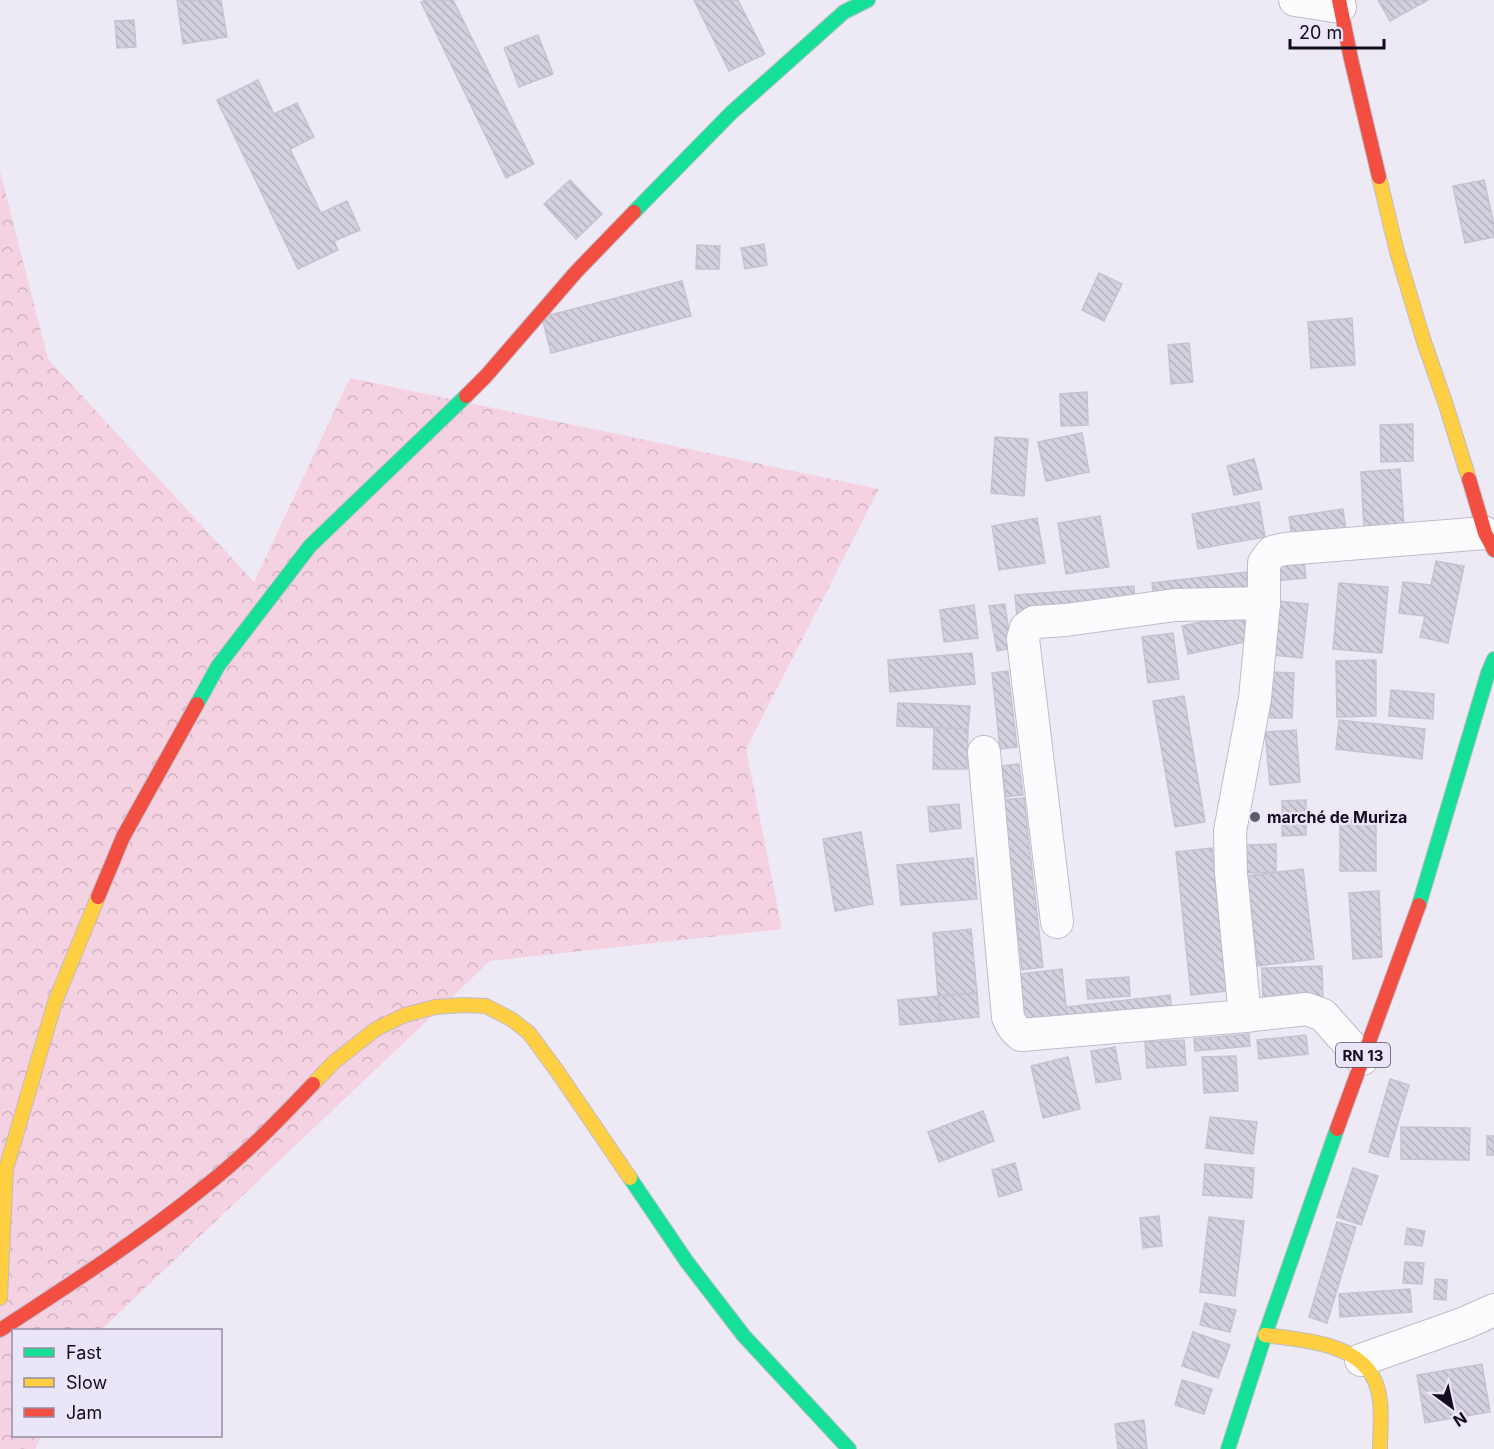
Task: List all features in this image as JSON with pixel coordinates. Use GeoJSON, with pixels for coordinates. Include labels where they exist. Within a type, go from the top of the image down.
{"type":"FeatureCollection","features":[{"type":"Feature","properties":{"kind":"street"},"geometry":{"type":"LineString","coordinates":[[0,1298],[6,1169],[55,1002],[123,837],[218,666],[310,546],[486,376],[576,272],[731,113],[844,12],[868,0]]}},
{"type":"Feature","properties":{"kind":"street"},"geometry":{"type":"LineString","coordinates":[[1245,1016],[1231,873],[1230,831],[1255,698],[1264,603],[1264,563],[1272,552],[1285,549],[1490,542],[1397,252],[1340,4],[1295,0]]}},
{"type":"Feature","properties":{"kind":"street"},"geometry":{"type":"LineString","coordinates":[[1057,922],[1023,639],[1026,628],[1034,622],[1066,620],[1175,605],[1264,603]]}},
{"type":"Feature","properties":{"kind":"street","name":"RN 13"},"geometry":{"type":"LineString","coordinates":[[1228,1449],[1265,1335],[1362,1059],[1416,917],[1494,659]]}},
{"type":"Feature","properties":{"kind":"street"},"geometry":{"type":"LineString","coordinates":[[984,752],[1008,1017],[1016,1032],[1022,1035],[1307,1009],[1323,1015],[1362,1059]]}},
{"type":"Feature","properties":{"kind":"street"},"geometry":{"type":"LineString","coordinates":[[0,1330],[113,1256],[204,1188],[270,1130],[334,1062],[376,1029],[405,1015],[435,1007],[486,1006],[511,1019],[529,1033],[687,1262],[744,1336],[849,1449]]}},
{"type":"Feature","properties":{"kind":"street"},"geometry":{"type":"LineString","coordinates":[[1361,1360],[1465,1323],[1494,1310]]}},
{"type":"Feature","properties":{"kind":"street"},"geometry":{"type":"LineString","coordinates":[[1265,1335],[1329,1345],[1361,1360],[1374,1379],[1380,1406],[1380,1449]]}},
{"type":"Feature","properties":{"kind":"green space"},"geometry":{"type":"Polygon","coordinates":[[[0,171],[48,359],[254,582],[350,378],[879,489],[746,749],[782,929],[490,961],[102,1329],[12,1329],[12,1437],[41,1437],[35,1449],[0,1449],[0,171]]]}},
{"type":"Feature","properties":{"kind":"building"},"geometry":{"type":"Polygon","coordinates":[[[177,0],[221,0],[227,37],[183,44],[177,0]]]}},
{"type":"Feature","properties":{"kind":"building"},"geometry":{"type":"Polygon","coordinates":[[[453,0],[534,164],[506,178],[421,2],[453,0]]]}},
{"type":"Feature","properties":{"kind":"building"},"geometry":{"type":"Polygon","coordinates":[[[694,0],[738,0],[765,54],[729,71],[694,0]]]}},
{"type":"Feature","properties":{"kind":"building"},"geometry":{"type":"Polygon","coordinates":[[[1378,0],[1428,0],[1390,21],[1378,0]]]}},
{"type":"Feature","properties":{"kind":"building"},"geometry":{"type":"Polygon","coordinates":[[[134,20],[136,47],[117,48],[115,21],[134,20]]]}},
{"type":"Feature","properties":{"kind":"building"},"geometry":{"type":"Polygon","coordinates":[[[538,35],[553,74],[519,87],[504,48],[538,35]]]}},
{"type":"Feature","properties":{"kind":"building"},"geometry":{"type":"Polygon","coordinates":[[[258,80],[274,114],[297,103],[314,137],[290,149],[321,213],[347,201],[360,230],[334,241],[338,250],[298,269],[217,100],[258,80]]]}},
{"type":"Feature","properties":{"kind":"building"},"geometry":{"type":"Polygon","coordinates":[[[570,180],[602,214],[576,239],[544,204],[570,180]]]}},
{"type":"Feature","properties":{"kind":"building"},"geometry":{"type":"Polygon","coordinates":[[[1484,180],[1494,225],[1494,237],[1465,243],[1453,186],[1484,180]]]}},
{"type":"Feature","properties":{"kind":"building"},"geometry":{"type":"Polygon","coordinates":[[[764,244],[767,265],[745,269],[741,248],[764,244]]]}},
{"type":"Feature","properties":{"kind":"building"},"geometry":{"type":"Polygon","coordinates":[[[697,245],[720,246],[719,269],[696,269],[697,245]]]}},
{"type":"Feature","properties":{"kind":"building"},"geometry":{"type":"Polygon","coordinates":[[[1099,273],[1122,284],[1104,321],[1082,310],[1099,273]]]}},
{"type":"Feature","properties":{"kind":"building"},"geometry":{"type":"Polygon","coordinates":[[[682,281],[691,316],[551,353],[542,317],[682,281]]]}},
{"type":"Feature","properties":{"kind":"building"},"geometry":{"type":"Polygon","coordinates":[[[1352,318],[1355,365],[1311,368],[1308,322],[1352,318]]]}},
{"type":"Feature","properties":{"kind":"building"},"geometry":{"type":"Polygon","coordinates":[[[1189,343],[1193,382],[1171,384],[1168,345],[1189,343]]]}},
{"type":"Feature","properties":{"kind":"building"},"geometry":{"type":"Polygon","coordinates":[[[1087,392],[1088,425],[1061,426],[1060,394],[1087,392]]]}},
{"type":"Feature","properties":{"kind":"building"},"geometry":{"type":"Polygon","coordinates":[[[1413,424],[1413,461],[1381,462],[1380,425],[1413,424]]]}},
{"type":"Feature","properties":{"kind":"building"},"geometry":{"type":"Polygon","coordinates":[[[1082,433],[1089,472],[1046,481],[1038,442],[1082,433]]]}},
{"type":"Feature","properties":{"kind":"building"},"geometry":{"type":"Polygon","coordinates":[[[995,437],[1028,439],[1024,496],[991,493],[995,437]]]}},
{"type":"Feature","properties":{"kind":"building"},"geometry":{"type":"Polygon","coordinates":[[[1254,459],[1262,489],[1234,495],[1227,466],[1254,459]]]}},
{"type":"Feature","properties":{"kind":"building"},"geometry":{"type":"Polygon","coordinates":[[[1400,469],[1404,526],[1364,528],[1361,472],[1400,469]]]}},
{"type":"Feature","properties":{"kind":"building"},"geometry":{"type":"Polygon","coordinates":[[[1259,502],[1265,537],[1198,549],[1192,514],[1259,502]]]}},
{"type":"Feature","properties":{"kind":"building"},"geometry":{"type":"Polygon","coordinates":[[[1343,509],[1347,537],[1293,545],[1289,517],[1343,509]]]}},
{"type":"Feature","properties":{"kind":"building"},"geometry":{"type":"Polygon","coordinates":[[[1100,516],[1109,567],[1066,574],[1058,523],[1100,516]]]}},
{"type":"Feature","properties":{"kind":"building"},"geometry":{"type":"Polygon","coordinates":[[[1037,518],[1045,563],[999,570],[992,526],[1037,518]]]}},
{"type":"Feature","properties":{"kind":"building"},"geometry":{"type":"Polygon","coordinates":[[[1304,561],[1306,578],[1273,581],[1271,565],[1304,561]]]}},
{"type":"Feature","properties":{"kind":"building"},"geometry":{"type":"Polygon","coordinates":[[[1436,561],[1464,566],[1448,643],[1420,637],[1425,616],[1399,613],[1403,582],[1431,585],[1436,561]]]}},
{"type":"Feature","properties":{"kind":"building"},"geometry":{"type":"Polygon","coordinates":[[[1246,572],[1249,595],[1155,606],[1152,583],[1246,572]]]}},
{"type":"Feature","properties":{"kind":"building"},"geometry":{"type":"Polygon","coordinates":[[[1339,583],[1388,587],[1382,653],[1333,649],[1339,583]]]}},
{"type":"Feature","properties":{"kind":"building"},"geometry":{"type":"Polygon","coordinates":[[[1134,586],[1135,608],[1017,617],[1015,595],[1134,586]]]}},
{"type":"Feature","properties":{"kind":"building"},"geometry":{"type":"Polygon","coordinates":[[[1278,601],[1308,604],[1302,658],[1273,655],[1278,601]]]}},
{"type":"Feature","properties":{"kind":"building"},"geometry":{"type":"Polygon","coordinates":[[[1005,604],[1011,648],[997,651],[989,606],[1005,604]]]}},
{"type":"Feature","properties":{"kind":"building"},"geometry":{"type":"Polygon","coordinates":[[[974,605],[978,638],[944,642],[940,610],[974,605]]]}},
{"type":"Feature","properties":{"kind":"building"},"geometry":{"type":"Polygon","coordinates":[[[1248,612],[1254,640],[1188,654],[1182,626],[1248,612]]]}},
{"type":"Feature","properties":{"kind":"building"},"geometry":{"type":"Polygon","coordinates":[[[1173,633],[1179,679],[1148,683],[1142,637],[1173,633]]]}},
{"type":"Feature","properties":{"kind":"building"},"geometry":{"type":"Polygon","coordinates":[[[972,653],[975,684],[890,692],[888,660],[972,653]]]}},
{"type":"Feature","properties":{"kind":"building"},"geometry":{"type":"Polygon","coordinates":[[[1376,660],[1376,716],[1337,717],[1336,661],[1376,660]]]}},
{"type":"Feature","properties":{"kind":"building"},"geometry":{"type":"Polygon","coordinates":[[[1008,671],[1017,747],[1000,749],[992,673],[1008,671]]]}},
{"type":"Feature","properties":{"kind":"building"},"geometry":{"type":"Polygon","coordinates":[[[1272,672],[1294,673],[1292,718],[1270,718],[1272,672]]]}},
{"type":"Feature","properties":{"kind":"building"},"geometry":{"type":"Polygon","coordinates":[[[1391,690],[1434,694],[1433,719],[1389,716],[1391,690]]]}},
{"type":"Feature","properties":{"kind":"building"},"geometry":{"type":"Polygon","coordinates":[[[1184,696],[1205,822],[1175,827],[1153,701],[1184,696]]]}},
{"type":"Feature","properties":{"kind":"building"},"geometry":{"type":"Polygon","coordinates":[[[898,703],[970,706],[968,729],[897,726],[898,703]]]}},
{"type":"Feature","properties":{"kind":"building"},"geometry":{"type":"Polygon","coordinates":[[[1339,720],[1425,729],[1422,759],[1336,749],[1339,720]]]}},
{"type":"Feature","properties":{"kind":"building"},"geometry":{"type":"Polygon","coordinates":[[[934,728],[968,729],[967,769],[933,769],[934,728]]]}},
{"type":"Feature","properties":{"kind":"building"},"geometry":{"type":"Polygon","coordinates":[[[1296,730],[1300,782],[1270,785],[1265,732],[1296,730]]]}},
{"type":"Feature","properties":{"kind":"building"},"geometry":{"type":"Polygon","coordinates":[[[1019,764],[1023,795],[1006,797],[1002,766],[1019,764]]]}},
{"type":"Feature","properties":{"kind":"building"},"geometry":{"type":"Polygon","coordinates":[[[1024,798],[1043,967],[1022,970],[1003,800],[1024,798]]]}},
{"type":"Feature","properties":{"kind":"building"},"geometry":{"type":"Polygon","coordinates":[[[1306,800],[1306,835],[1282,836],[1282,801],[1306,800]]]}},
{"type":"Feature","properties":{"kind":"building"},"geometry":{"type":"Polygon","coordinates":[[[959,804],[961,828],[930,832],[928,807],[959,804]]]}},
{"type":"Feature","properties":{"kind":"building"},"geometry":{"type":"Polygon","coordinates":[[[1340,818],[1376,818],[1376,871],[1340,871],[1340,818]]]}},
{"type":"Feature","properties":{"kind":"building"},"geometry":{"type":"Polygon","coordinates":[[[861,832],[873,904],[835,911],[823,839],[861,832]]]}},
{"type":"Feature","properties":{"kind":"building"},"geometry":{"type":"Polygon","coordinates":[[[1276,844],[1276,872],[1246,873],[1245,845],[1276,844]]]}},
{"type":"Feature","properties":{"kind":"building"},"geometry":{"type":"Polygon","coordinates":[[[1212,848],[1227,991],[1191,995],[1176,852],[1212,848]]]}},
{"type":"Feature","properties":{"kind":"building"},"geometry":{"type":"Polygon","coordinates":[[[973,858],[977,899],[901,905],[897,865],[973,858]]]}},
{"type":"Feature","properties":{"kind":"building"},"geometry":{"type":"Polygon","coordinates":[[[1303,869],[1314,959],[1258,966],[1247,876],[1303,869]]]}},
{"type":"Feature","properties":{"kind":"building"},"geometry":{"type":"Polygon","coordinates":[[[1379,891],[1382,957],[1353,959],[1349,893],[1379,891]]]}},
{"type":"Feature","properties":{"kind":"building"},"geometry":{"type":"Polygon","coordinates":[[[971,929],[977,993],[938,996],[933,933],[971,929]]]}},
{"type":"Feature","properties":{"kind":"building"},"geometry":{"type":"Polygon","coordinates":[[[1322,966],[1323,1007],[1263,1009],[1262,968],[1322,966]]]}},
{"type":"Feature","properties":{"kind":"building"},"geometry":{"type":"Polygon","coordinates":[[[1062,969],[1066,1007],[1170,995],[1172,1013],[1026,1030],[1020,974],[1062,969]]]}},
{"type":"Feature","properties":{"kind":"building"},"geometry":{"type":"Polygon","coordinates":[[[1129,977],[1130,996],[1088,999],[1086,980],[1129,977]]]}},
{"type":"Feature","properties":{"kind":"building"},"geometry":{"type":"Polygon","coordinates":[[[977,993],[979,1017],[941,1021],[938,996],[977,993]]]}},
{"type":"Feature","properties":{"kind":"building"},"geometry":{"type":"Polygon","coordinates":[[[938,996],[941,1021],[900,1025],[898,1000],[938,996]]]}},
{"type":"Feature","properties":{"kind":"building"},"geometry":{"type":"Polygon","coordinates":[[[1249,1034],[1250,1046],[1195,1051],[1194,1039],[1249,1034]]]}},
{"type":"Feature","properties":{"kind":"building"},"geometry":{"type":"Polygon","coordinates":[[[1306,1035],[1308,1054],[1259,1059],[1257,1040],[1306,1035]]]}},
{"type":"Feature","properties":{"kind":"building"},"geometry":{"type":"Polygon","coordinates":[[[1184,1040],[1186,1065],[1147,1068],[1145,1042],[1184,1040]]]}},
{"type":"Feature","properties":{"kind":"building"},"geometry":{"type":"Polygon","coordinates":[[[1115,1047],[1121,1079],[1096,1083],[1091,1051],[1115,1047]]]}},
{"type":"Feature","properties":{"kind":"building"},"geometry":{"type":"Polygon","coordinates":[[[1236,1056],[1238,1091],[1204,1093],[1202,1057],[1236,1056]]]}},
{"type":"Feature","properties":{"kind":"building"},"geometry":{"type":"Polygon","coordinates":[[[1068,1057],[1080,1109],[1043,1118],[1031,1066],[1068,1057]]]}},
{"type":"Feature","properties":{"kind":"building"},"geometry":{"type":"Polygon","coordinates":[[[1390,1079],[1409,1085],[1388,1157],[1369,1152],[1390,1079]]]}},
{"type":"Feature","properties":{"kind":"building"},"geometry":{"type":"Polygon","coordinates":[[[983,1111],[994,1141],[939,1162],[928,1132],[983,1111]]]}},
{"type":"Feature","properties":{"kind":"building"},"geometry":{"type":"Polygon","coordinates":[[[1210,1117],[1257,1122],[1253,1154],[1206,1148],[1210,1117]]]}},
{"type":"Feature","properties":{"kind":"building"},"geometry":{"type":"Polygon","coordinates":[[[1401,1127],[1470,1128],[1469,1160],[1401,1159],[1401,1127]]]}},
{"type":"Feature","properties":{"kind":"building"},"geometry":{"type":"Polygon","coordinates":[[[1487,1136],[1494,1136],[1494,1155],[1487,1155],[1487,1136]]]}},
{"type":"Feature","properties":{"kind":"building"},"geometry":{"type":"Polygon","coordinates":[[[1015,1163],[1022,1190],[999,1197],[992,1170],[1015,1163]]]}},
{"type":"Feature","properties":{"kind":"building"},"geometry":{"type":"Polygon","coordinates":[[[1205,1164],[1254,1168],[1252,1198],[1203,1195],[1205,1164]]]}},
{"type":"Feature","properties":{"kind":"building"},"geometry":{"type":"Polygon","coordinates":[[[1353,1168],[1378,1176],[1361,1225],[1337,1217],[1353,1168]]]}},
{"type":"Feature","properties":{"kind":"building"},"geometry":{"type":"Polygon","coordinates":[[[1159,1216],[1162,1246],[1143,1248],[1140,1218],[1159,1216]]]}},
{"type":"Feature","properties":{"kind":"building"},"geometry":{"type":"Polygon","coordinates":[[[1209,1217],[1244,1221],[1235,1296],[1200,1292],[1209,1217]]]}},
{"type":"Feature","properties":{"kind":"building"},"geometry":{"type":"Polygon","coordinates":[[[1337,1222],[1356,1227],[1327,1323],[1309,1317],[1337,1222]]]}},
{"type":"Feature","properties":{"kind":"building"},"geometry":{"type":"Polygon","coordinates":[[[1407,1228],[1425,1231],[1422,1246],[1405,1244],[1407,1228]]]}},
{"type":"Feature","properties":{"kind":"building"},"geometry":{"type":"Polygon","coordinates":[[[1405,1262],[1424,1263],[1422,1284],[1403,1283],[1405,1262]]]}},
{"type":"Feature","properties":{"kind":"building"},"geometry":{"type":"Polygon","coordinates":[[[1435,1279],[1447,1280],[1446,1300],[1434,1299],[1435,1279]]]}},
{"type":"Feature","properties":{"kind":"building"},"geometry":{"type":"Polygon","coordinates":[[[1410,1289],[1412,1312],[1340,1317],[1339,1294],[1410,1289]]]}},
{"type":"Feature","properties":{"kind":"building"},"geometry":{"type":"Polygon","coordinates":[[[1205,1303],[1236,1310],[1230,1332],[1200,1325],[1205,1303]]]}},
{"type":"Feature","properties":{"kind":"building"},"geometry":{"type":"Polygon","coordinates":[[[1193,1332],[1230,1345],[1218,1378],[1182,1366],[1193,1332]]]}},
{"type":"Feature","properties":{"kind":"building"},"geometry":{"type":"Polygon","coordinates":[[[1482,1364],[1490,1412],[1425,1423],[1417,1375],[1482,1364]]]}},
{"type":"Feature","properties":{"kind":"building"},"geometry":{"type":"Polygon","coordinates":[[[1182,1380],[1212,1389],[1204,1414],[1175,1405],[1182,1380]]]}},
{"type":"Feature","properties":{"kind":"building"},"geometry":{"type":"Polygon","coordinates":[[[1144,1420],[1147,1449],[1118,1449],[1115,1424],[1144,1420]]]}},
{"type":"Feature","properties":{"kind":"traffic: fast"},"geometry":{"type":"LineString","coordinates":[[634,212],[731,113],[844,12],[868,0]]}},
{"type":"Feature","properties":{"kind":"traffic: fast"},"geometry":{"type":"LineString","coordinates":[[197,704],[218,666],[310,546],[466,396]]}},
{"type":"Feature","properties":{"kind":"traffic: fast"},"geometry":{"type":"LineString","coordinates":[[1419,905],[1494,659]]}},
{"type":"Feature","properties":{"kind":"traffic: fast"},"geometry":{"type":"LineString","coordinates":[[1228,1449],[1337,1129]]}},
{"type":"Feature","properties":{"kind":"traffic: fast"},"geometry":{"type":"LineString","coordinates":[[630,1178],[687,1262],[744,1336],[849,1449]]}},
{"type":"Feature","properties":{"kind":"traffic: slow"},"geometry":{"type":"LineString","coordinates":[[1379,177],[1397,252],[1469,479]]}},
{"type":"Feature","properties":{"kind":"traffic: slow"},"geometry":{"type":"LineString","coordinates":[[0,1298],[6,1169],[55,1002],[98,897]]}},
{"type":"Feature","properties":{"kind":"traffic: slow"},"geometry":{"type":"LineString","coordinates":[[313,1084],[334,1062],[376,1029],[405,1015],[435,1007],[486,1006],[511,1019],[529,1033],[630,1178]]}},
{"type":"Feature","properties":{"kind":"traffic: slow"},"geometry":{"type":"LineString","coordinates":[[1265,1335],[1326,1345],[1354,1357],[1366,1367],[1374,1379],[1379,1395],[1380,1449]]}},
{"type":"Feature","properties":{"kind":"traffic: jam"},"geometry":{"type":"LineString","coordinates":[[1339,0],[1379,177]]}},
{"type":"Feature","properties":{"kind":"traffic: jam"},"geometry":{"type":"LineString","coordinates":[[466,396],[576,272],[634,212]]}},
{"type":"Feature","properties":{"kind":"traffic: jam"},"geometry":{"type":"LineString","coordinates":[[1469,479],[1485,533],[1494,550]]}},
{"type":"Feature","properties":{"kind":"traffic: jam"},"geometry":{"type":"LineString","coordinates":[[98,897],[123,837],[197,704]]}},
{"type":"Feature","properties":{"kind":"traffic: jam"},"geometry":{"type":"LineString","coordinates":[[1337,1129],[1419,905]]}},
{"type":"Feature","properties":{"kind":"traffic: jam"},"geometry":{"type":"LineString","coordinates":[[0,1330],[103,1262],[179,1207],[246,1151],[313,1084]]}},
{"type":"Feature","properties":{"kind":"place","name":"marché de Muriza"},"geometry":{"type":"Point","coordinates":[1255,817]}}]}
